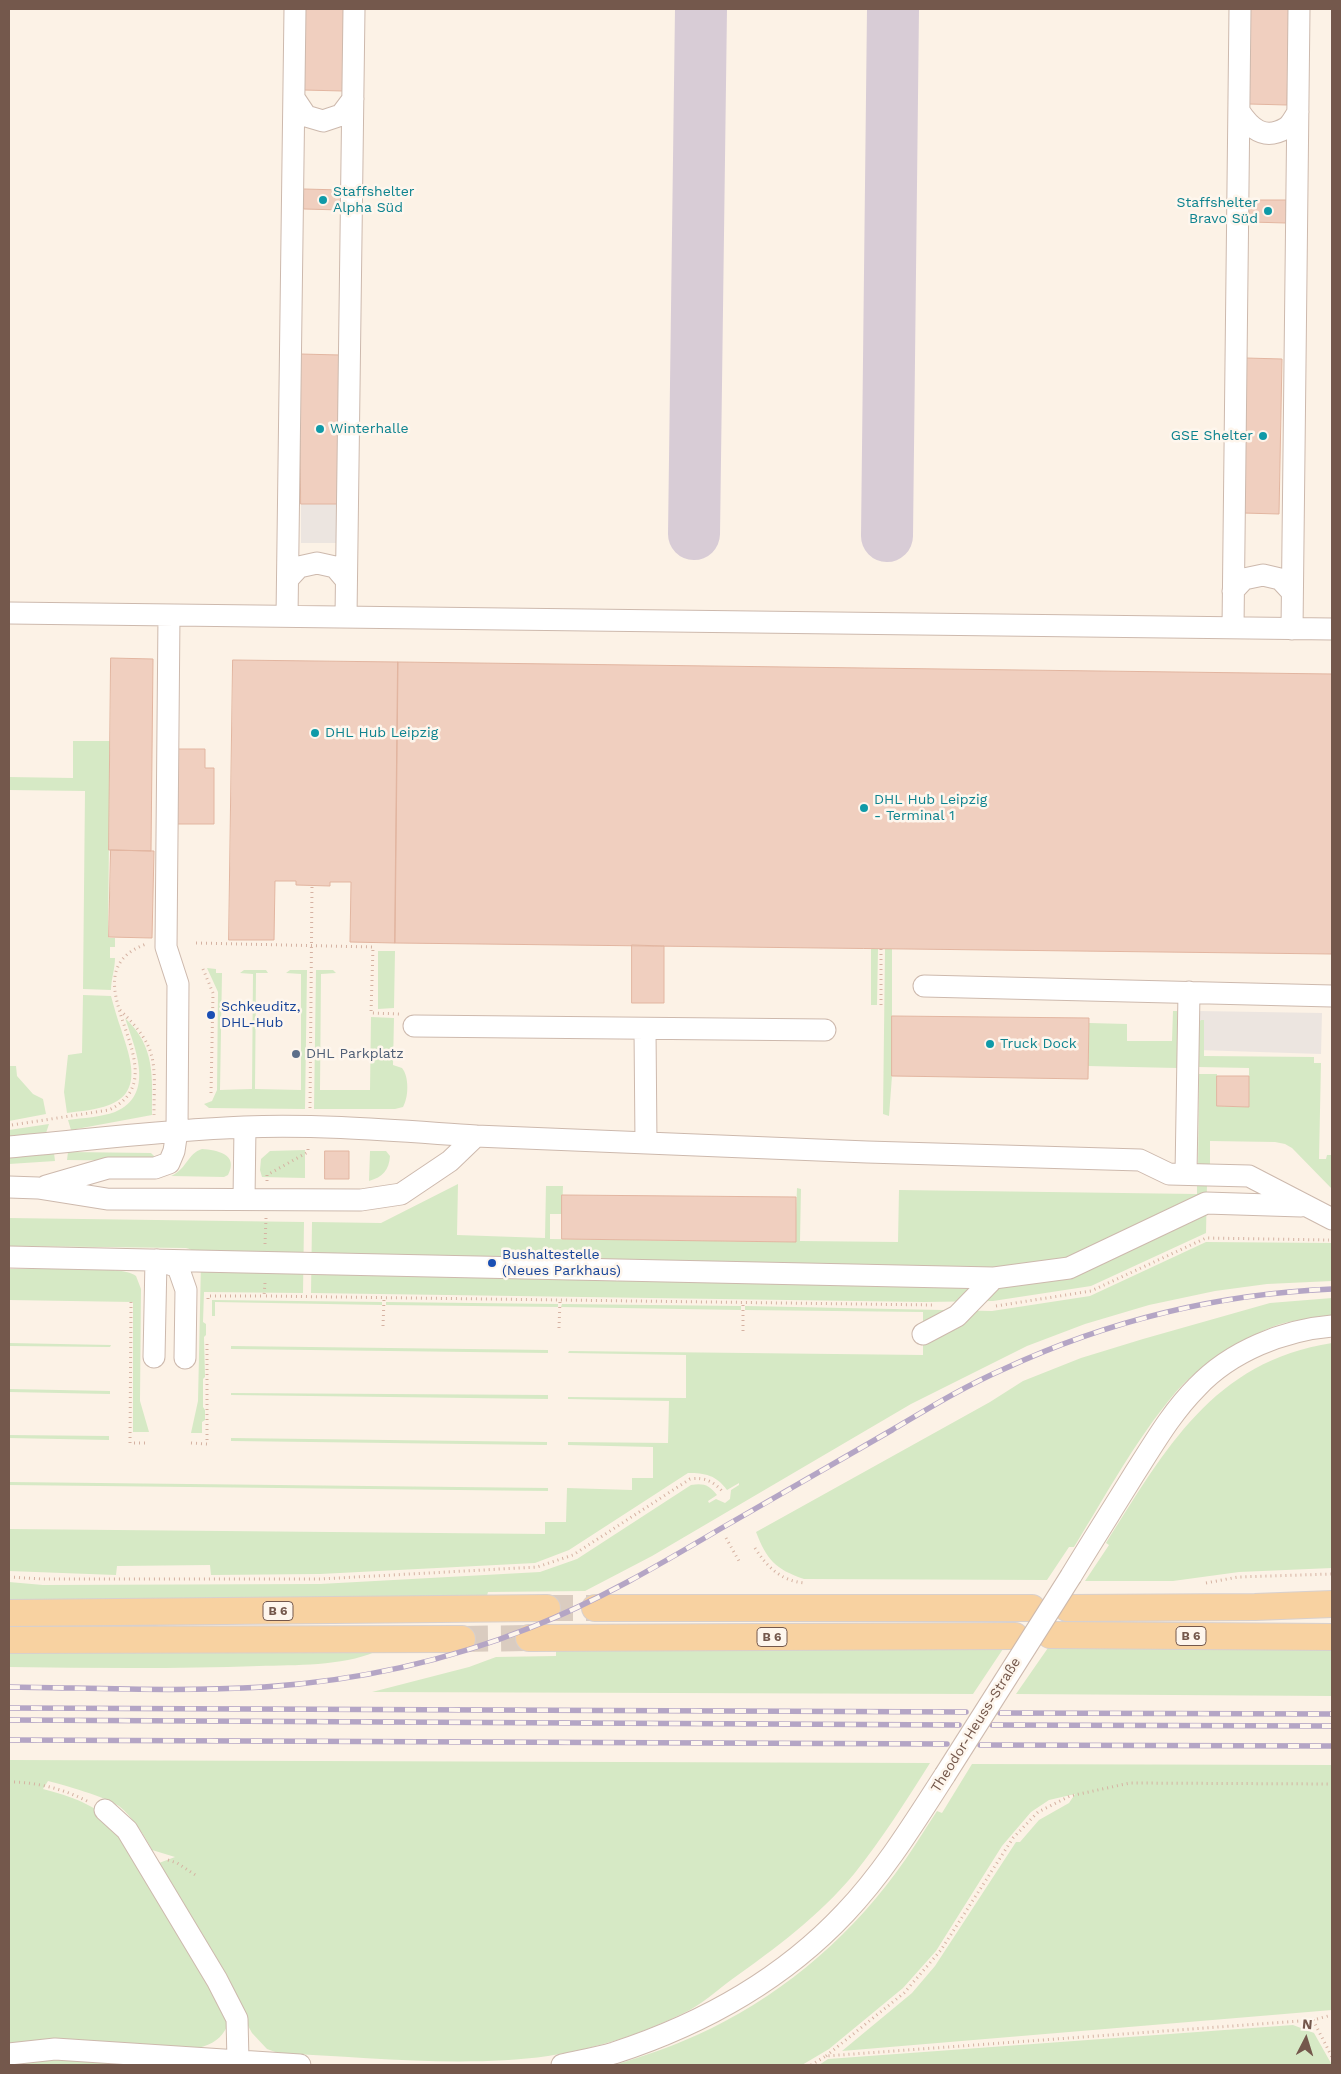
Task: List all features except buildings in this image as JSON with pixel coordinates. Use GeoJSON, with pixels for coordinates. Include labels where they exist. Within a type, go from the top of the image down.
{"type":"FeatureCollection","features":[{"type":"Feature","properties":{"kind":"main road","name":"B 6"},"geometry":{"type":"LineString","coordinates":[[1067,1608],[1255,1607],[1332,1604]]}},
{"type":"Feature","properties":{"kind":"main road","name":"B 6"},"geometry":{"type":"LineString","coordinates":[[9,1613],[547,1608]]}},
{"type":"Feature","properties":{"kind":"main road","name":"B 6"},"geometry":{"type":"LineString","coordinates":[[595,1608],[1032,1608]]}},
{"type":"Feature","properties":{"kind":"main road","name":"B 6"},"geometry":{"type":"LineString","coordinates":[[1050,1635],[1332,1636]]}},
{"type":"Feature","properties":{"kind":"main road","name":"B 6"},"geometry":{"type":"LineString","coordinates":[[529,1638],[1015,1636]]}},
{"type":"Feature","properties":{"kind":"main road","name":"B 6"},"geometry":{"type":"LineString","coordinates":[[9,1640],[462,1639]]}},
{"type":"Feature","properties":{"kind":"street"},"geometry":{"type":"LineString","coordinates":[[287,616],[295,9]]}},
{"type":"Feature","properties":{"kind":"street"},"geometry":{"type":"LineString","coordinates":[[346,616],[354,9]]}},
{"type":"Feature","properties":{"kind":"street"},"geometry":{"type":"LineString","coordinates":[[1232,628],[1240,9]]}},
{"type":"Feature","properties":{"kind":"street"},"geometry":{"type":"LineString","coordinates":[[1292,628],[1299,9]]}},
{"type":"Feature","properties":{"kind":"street"},"geometry":{"type":"LineString","coordinates":[[294,98],[306,116],[323,121],[341,115],[353,99]]}},
{"type":"Feature","properties":{"kind":"street"},"geometry":{"type":"LineString","coordinates":[[1239,111],[1250,127],[1268,134],[1287,128],[1298,112]]}},
{"type":"Feature","properties":{"kind":"street"},"geometry":{"type":"LineString","coordinates":[[288,579],[299,567],[317,563],[335,567],[346,580]]}},
{"type":"Feature","properties":{"kind":"street"},"geometry":{"type":"LineString","coordinates":[[1233,590],[1244,579],[1262,575],[1280,579],[1292,592]]}},
{"type":"Feature","properties":{"kind":"street"},"geometry":{"type":"LineString","coordinates":[[9,613],[1332,629]]}},
{"type":"Feature","properties":{"kind":"street"},"geometry":{"type":"LineString","coordinates":[[38,1188],[108,1168],[154,1168],[169,1163],[174,1151],[177,1131],[178,984],[166,947],[169,615]]}},
{"type":"Feature","properties":{"kind":"street"},"geometry":{"type":"LineString","coordinates":[[924,986],[1332,996]]}},
{"type":"Feature","properties":{"kind":"street"},"geometry":{"type":"LineString","coordinates":[[1186,1174],[1188,992]]}},
{"type":"Feature","properties":{"kind":"street"},"geometry":{"type":"LineString","coordinates":[[414,1026],[645,1030],[825,1030]]}},
{"type":"Feature","properties":{"kind":"street"},"geometry":{"type":"LineString","coordinates":[[645,1030],[646,1143]]}},
{"type":"Feature","properties":{"kind":"street"},"geometry":{"type":"LineString","coordinates":[[244,1199],[245,1127]]}},
{"type":"Feature","properties":{"kind":"street"},"geometry":{"type":"LineString","coordinates":[[9,1147],[177,1131],[245,1127],[331,1127],[476,1136],[646,1143],[1140,1160],[1169,1174],[1249,1176],[1332,1219]]}},
{"type":"Feature","properties":{"kind":"street"},"geometry":{"type":"LineString","coordinates":[[9,1188],[38,1188],[107,1199],[361,1200],[401,1194],[450,1161],[476,1136]]}},
{"type":"Feature","properties":{"kind":"street"},"geometry":{"type":"LineString","coordinates":[[9,1257],[994,1278],[1069,1268],[1206,1203],[1306,1206]]}},
{"type":"Feature","properties":{"kind":"street"},"geometry":{"type":"LineString","coordinates":[[154,1357],[156,1260]]}},
{"type":"Feature","properties":{"kind":"street"},"geometry":{"type":"LineString","coordinates":[[156,1260],[178,1267],[186,1290],[185,1358]]}},
{"type":"Feature","properties":{"kind":"street"},"geometry":{"type":"LineString","coordinates":[[923,1334],[957,1316],[994,1278]]}},
{"type":"Feature","properties":{"kind":"street","name":"Theodor-Heuss-Straße"},"geometry":{"type":"LineString","coordinates":[[562,2065],[612,2054],[663,2036],[727,2005],[766,1980],[806,1950],[844,1914],[881,1870],[945,1775],[1168,1420],[1197,1386],[1232,1359],[1272,1338],[1311,1328],[1332,1326]]}},
{"type":"Feature","properties":{"kind":"street"},"geometry":{"type":"LineString","coordinates":[[105,1810],[127,1830],[217,1980],[237,2019],[238,2060]]}},
{"type":"Feature","properties":{"kind":"street"},"geometry":{"type":"LineString","coordinates":[[9,2054],[55,2049],[291,2065]]}},
{"type":"Feature","properties":{"kind":"path"},"geometry":{"type":"LineString","coordinates":[[265,1252],[267,1175],[308,1152],[312,886]]}},
{"type":"Feature","properties":{"kind":"path"},"geometry":{"type":"LineString","coordinates":[[196,943],[203,945],[373,946],[371,1014],[414,1014],[414,1026]]}},
{"type":"Feature","properties":{"kind":"path"},"geometry":{"type":"LineString","coordinates":[[9,1125],[109,1110],[121,1104],[135,1081],[135,1069],[132,1047],[115,997],[114,979],[119,965],[128,953],[147,944]]}},
{"type":"Feature","properties":{"kind":"path"},"geometry":{"type":"LineString","coordinates":[[881,949],[881,1005]]}},
{"type":"Feature","properties":{"kind":"path"},"geometry":{"type":"LineString","coordinates":[[203,969],[213,993],[211,1093]]}},
{"type":"Feature","properties":{"kind":"path"},"geometry":{"type":"LineString","coordinates":[[119,1008],[137,1027],[148,1043],[154,1064],[154,1115]]}},
{"type":"Feature","properties":{"kind":"path"},"geometry":{"type":"LineString","coordinates":[[208,1306],[208,1296],[264,1296],[996,1306],[1091,1292],[1206,1238],[1332,1240]]}},
{"type":"Feature","properties":{"kind":"path"},"geometry":{"type":"LineString","coordinates":[[264,1296],[265,1279]]}},
{"type":"Feature","properties":{"kind":"path"},"geometry":{"type":"LineString","coordinates":[[383,1326],[384,1298]]}},
{"type":"Feature","properties":{"kind":"path"},"geometry":{"type":"LineString","coordinates":[[560,1300],[560,1328]]}},
{"type":"Feature","properties":{"kind":"path"},"geometry":{"type":"LineString","coordinates":[[131,1302],[130,1443],[148,1443]]}},
{"type":"Feature","properties":{"kind":"path"},"geometry":{"type":"LineString","coordinates":[[743,1331],[744,1303]]}},
{"type":"Feature","properties":{"kind":"path"},"geometry":{"type":"LineString","coordinates":[[191,1444],[206,1444],[208,1336]]}},
{"type":"Feature","properties":{"kind":"path"},"geometry":{"type":"LineString","coordinates":[[9,1577],[42,1579],[320,1579],[537,1567],[573,1555],[690,1479],[708,1479],[716,1484],[724,1493]]}},
{"type":"Feature","properties":{"kind":"path"},"geometry":{"type":"LineString","coordinates":[[726,1538],[739,1561]]}},
{"type":"Feature","properties":{"kind":"path"},"geometry":{"type":"LineString","coordinates":[[755,1548],[763,1561],[780,1576],[808,1584]]}},
{"type":"Feature","properties":{"kind":"path"},"geometry":{"type":"LineString","coordinates":[[1200,1584],[1238,1577],[1332,1574]]}},
{"type":"Feature","properties":{"kind":"path"},"geometry":{"type":"LineString","coordinates":[[9,1782],[23,1782],[68,1791],[105,1810]]}},
{"type":"Feature","properties":{"kind":"path"},"geometry":{"type":"LineString","coordinates":[[811,2065],[826,2056],[904,1993],[942,1950],[1013,1838],[1038,1812],[1070,1796],[1130,1784],[1332,1784]]}},
{"type":"Feature","properties":{"kind":"path"},"geometry":{"type":"LineString","coordinates":[[826,2056],[1313,2020],[1332,2015]]}},
{"type":"Feature","properties":{"kind":"path"},"geometry":{"type":"LineString","coordinates":[[1313,2020],[1332,2057]]}},
{"type":"Feature","properties":{"kind":"shaded area"},"geometry":{"type":"Polygon","coordinates":[[[301,504],[338,504],[337,543],[301,543],[301,504]]]}},
{"type":"Feature","properties":{"kind":"shaded area"},"geometry":{"type":"Polygon","coordinates":[[[1198,1011],[1322,1013],[1321,1054],[1198,1050],[1198,1011]]]}},
{"type":"Feature","properties":{"kind":"green space"},"geometry":{"type":"Polygon","coordinates":[[[73,741],[110,741],[108,935],[109,938],[115,938],[115,947],[110,947],[110,958],[115,958],[111,990],[83,989],[85,791],[9,790],[9,777],[73,778],[73,741]]]}},
{"type":"Feature","properties":{"kind":"green space"},"geometry":{"type":"Polygon","coordinates":[[[871,949],[878,949],[877,1005],[871,1005],[871,949]]]}},
{"type":"Feature","properties":{"kind":"green space"},"geometry":{"type":"Polygon","coordinates":[[[885,949],[892,949],[892,1076],[889,1116],[883,1114],[885,949]]]}},
{"type":"Feature","properties":{"kind":"green space"},"geometry":{"type":"Polygon","coordinates":[[[378,951],[395,951],[394,1008],[378,1009],[378,951]]]}},
{"type":"Feature","properties":{"kind":"green space"},"geometry":{"type":"Polygon","coordinates":[[[207,968],[216,969],[216,973],[222,973],[220,1090],[252,1089],[253,974],[240,973],[244,970],[266,970],[268,973],[256,973],[255,1089],[301,1090],[301,974],[286,973],[290,970],[307,970],[305,1109],[209,1108],[204,1104],[212,1101],[217,1090],[218,992],[207,968]]]}},
{"type":"Feature","properties":{"kind":"green space"},"geometry":{"type":"Polygon","coordinates":[[[316,970],[333,970],[336,973],[321,974],[320,1090],[370,1090],[371,1017],[394,1018],[393,1065],[402,1068],[407,1081],[406,1098],[403,1107],[395,1109],[314,1109],[316,970]]]}},
{"type":"Feature","properties":{"kind":"green space"},"geometry":{"type":"Polygon","coordinates":[[[83,995],[111,996],[128,1050],[132,1072],[131,1082],[127,1091],[120,1099],[109,1105],[67,1113],[64,1092],[68,1055],[82,1053],[83,995]]]}},
{"type":"Feature","properties":{"kind":"green space"},"geometry":{"type":"Polygon","coordinates":[[[1173,1011],[1177,1011],[1177,1068],[1088,1066],[1089,1023],[1127,1024],[1127,1041],[1172,1041],[1173,1011]]]}},
{"type":"Feature","properties":{"kind":"green space"},"geometry":{"type":"Polygon","coordinates":[[[125,1018],[135,1029],[147,1051],[152,1075],[152,1115],[71,1130],[68,1120],[115,1112],[128,1104],[135,1094],[139,1083],[139,1070],[137,1056],[125,1018]]]}},
{"type":"Feature","properties":{"kind":"green space"},"geometry":{"type":"Polygon","coordinates":[[[1204,1020],[1204,1056],[1314,1057],[1314,1063],[1321,1063],[1319,1159],[1326,1159],[1327,1155],[1332,1155],[1332,1189],[1292,1148],[1275,1142],[1210,1141],[1210,1169],[1198,1169],[1199,1074],[1217,1074],[1217,1106],[1249,1107],[1249,1068],[1198,1067],[1199,1022],[1204,1020]]]}},
{"type":"Feature","properties":{"kind":"green space"},"geometry":{"type":"Polygon","coordinates":[[[9,1066],[16,1066],[17,1076],[33,1094],[43,1099],[46,1114],[9,1121],[9,1066]]]}},
{"type":"Feature","properties":{"kind":"green space"},"geometry":{"type":"Polygon","coordinates":[[[49,1124],[46,1133],[9,1139],[9,1130],[49,1124]]]}},
{"type":"Feature","properties":{"kind":"green space"},"geometry":{"type":"Polygon","coordinates":[[[202,1149],[220,1152],[229,1158],[231,1168],[228,1175],[224,1177],[171,1176],[180,1170],[193,1154],[202,1149]]]}},
{"type":"Feature","properties":{"kind":"green space"},"geometry":{"type":"Polygon","coordinates":[[[305,1150],[305,1178],[262,1177],[260,1170],[261,1159],[270,1151],[305,1150]]]}},
{"type":"Feature","properties":{"kind":"green space"},"geometry":{"type":"Polygon","coordinates":[[[370,1151],[386,1151],[390,1156],[387,1169],[378,1177],[369,1181],[370,1151]]]}},
{"type":"Feature","properties":{"kind":"green space"},"geometry":{"type":"Polygon","coordinates":[[[68,1152],[151,1153],[155,1157],[152,1161],[67,1160],[68,1152]]]}},
{"type":"Feature","properties":{"kind":"green space"},"geometry":{"type":"Polygon","coordinates":[[[54,1153],[55,1161],[9,1164],[9,1157],[54,1153]]]}},
{"type":"Feature","properties":{"kind":"green space"},"geometry":{"type":"Polygon","coordinates":[[[1197,1183],[1207,1184],[1206,1233],[1091,1286],[993,1301],[924,1302],[311,1293],[312,1222],[381,1223],[458,1184],[457,1235],[545,1238],[546,1186],[563,1186],[562,1214],[550,1214],[550,1239],[795,1242],[797,1188],[801,1189],[800,1241],[898,1242],[899,1190],[1197,1194],[1197,1183]]]}},
{"type":"Feature","properties":{"kind":"green space"},"geometry":{"type":"Polygon","coordinates":[[[9,1218],[304,1222],[303,1293],[204,1292],[203,1322],[206,1324],[206,1335],[204,1337],[205,1377],[203,1379],[203,1407],[205,1410],[205,1420],[202,1422],[202,1433],[191,1433],[198,1401],[201,1262],[197,1255],[186,1248],[9,1246],[9,1218]]]}},
{"type":"Feature","properties":{"kind":"green space"},"geometry":{"type":"Polygon","coordinates":[[[1206,1242],[1332,1243],[1332,1281],[1267,1284],[1215,1291],[1149,1305],[1085,1324],[1027,1346],[911,1404],[652,1556],[585,1591],[488,1592],[486,1599],[9,1605],[9,1582],[43,1585],[320,1584],[540,1572],[577,1559],[691,1485],[699,1484],[709,1487],[717,1495],[708,1501],[709,1503],[716,1499],[725,1503],[730,1499],[731,1490],[739,1485],[739,1483],[727,1490],[719,1481],[710,1476],[688,1473],[569,1550],[535,1563],[320,1574],[211,1575],[210,1565],[117,1566],[116,1575],[9,1571],[9,1529],[545,1534],[545,1522],[566,1522],[567,1488],[632,1490],[632,1478],[653,1478],[653,1447],[568,1445],[568,1442],[668,1443],[669,1401],[568,1399],[568,1397],[686,1398],[686,1355],[568,1353],[569,1351],[923,1355],[923,1312],[745,1310],[745,1306],[992,1311],[1090,1296],[1206,1242]]]}},
{"type":"Feature","properties":{"kind":"green space"},"geometry":{"type":"Polygon","coordinates":[[[9,1269],[95,1269],[127,1272],[136,1276],[141,1289],[140,1401],[149,1432],[133,1432],[133,1302],[9,1300],[9,1269]]]}},
{"type":"Feature","properties":{"kind":"green space"},"geometry":{"type":"Polygon","coordinates":[[[1332,1298],[1332,1316],[1286,1323],[1260,1332],[1233,1346],[1184,1383],[1147,1429],[1074,1547],[1069,1547],[1047,1580],[804,1579],[786,1571],[773,1562],[764,1550],[756,1532],[990,1402],[1023,1381],[1081,1358],[1270,1303],[1332,1298]]]}},
{"type":"Feature","properties":{"kind":"green space"},"geometry":{"type":"Polygon","coordinates":[[[212,1300],[382,1302],[382,1305],[215,1302],[215,1316],[212,1316],[212,1300]]]}},
{"type":"Feature","properties":{"kind":"green space"},"geometry":{"type":"Polygon","coordinates":[[[386,1302],[558,1304],[558,1307],[386,1305],[386,1302]]]}},
{"type":"Feature","properties":{"kind":"green space"},"geometry":{"type":"Polygon","coordinates":[[[562,1304],[741,1306],[741,1310],[561,1307],[562,1304]]]}},
{"type":"Feature","properties":{"kind":"green space"},"geometry":{"type":"Polygon","coordinates":[[[9,1343],[111,1345],[110,1347],[9,1346],[9,1343]]]}},
{"type":"Feature","properties":{"kind":"green space"},"geometry":{"type":"Polygon","coordinates":[[[1332,1343],[1332,1568],[1239,1572],[1173,1581],[1085,1581],[1109,1545],[1106,1543],[1149,1475],[1196,1415],[1224,1390],[1255,1369],[1291,1353],[1332,1343]]]}},
{"type":"Feature","properties":{"kind":"green space"},"geometry":{"type":"Polygon","coordinates":[[[231,1346],[548,1350],[548,1353],[231,1349],[231,1346]]]}},
{"type":"Feature","properties":{"kind":"green space"},"geometry":{"type":"Polygon","coordinates":[[[9,1389],[110,1391],[110,1394],[9,1392],[9,1389]]]}},
{"type":"Feature","properties":{"kind":"green space"},"geometry":{"type":"Polygon","coordinates":[[[231,1393],[548,1395],[548,1399],[231,1395],[231,1393]]]}},
{"type":"Feature","properties":{"kind":"green space"},"geometry":{"type":"Polygon","coordinates":[[[9,1435],[109,1436],[109,1440],[9,1438],[9,1435]]]}},
{"type":"Feature","properties":{"kind":"green space"},"geometry":{"type":"Polygon","coordinates":[[[231,1438],[547,1442],[547,1445],[231,1441],[231,1438]]]}},
{"type":"Feature","properties":{"kind":"green space"},"geometry":{"type":"Polygon","coordinates":[[[9,1482],[548,1488],[548,1491],[9,1485],[9,1482]]]}},
{"type":"Feature","properties":{"kind":"green space"},"geometry":{"type":"Polygon","coordinates":[[[1050,1645],[1332,1648],[1332,1696],[1016,1694],[1050,1645]]]}},
{"type":"Feature","properties":{"kind":"green space"},"geometry":{"type":"Polygon","coordinates":[[[1005,1646],[973,1694],[372,1692],[469,1667],[496,1657],[556,1656],[556,1650],[1005,1646]]]}},
{"type":"Feature","properties":{"kind":"green space"},"geometry":{"type":"Polygon","coordinates":[[[9,1650],[375,1652],[348,1660],[303,1665],[103,1668],[9,1667],[9,1650]]]}},
{"type":"Feature","properties":{"kind":"green space"},"geometry":{"type":"Polygon","coordinates":[[[9,1760],[930,1763],[903,1806],[841,1889],[796,1931],[696,2006],[652,2028],[618,2040],[583,2049],[548,2056],[516,2059],[448,2061],[278,2053],[267,2049],[252,2033],[159,1863],[175,1857],[152,1850],[138,1826],[119,1806],[95,1795],[48,1781],[43,1789],[83,1802],[100,1812],[117,1826],[211,1982],[228,2025],[216,2040],[198,2048],[33,2041],[9,2043],[9,1760]]]}},
{"type":"Feature","properties":{"kind":"green space"},"geometry":{"type":"Polygon","coordinates":[[[972,1764],[1332,1765],[1332,2010],[842,2051],[912,1993],[935,1966],[1016,1842],[1020,1842],[1039,1820],[1069,1803],[1075,1794],[1049,1800],[1031,1812],[1002,1846],[936,1951],[903,1988],[829,2049],[802,2065],[615,2065],[677,2043],[726,2021],[780,1987],[831,1946],[875,1899],[901,1866],[937,1811],[942,1813],[972,1764]]]}},
{"type":"Feature","properties":{"kind":"green space"},"geometry":{"type":"Polygon","coordinates":[[[1293,2025],[1314,2033],[1332,2065],[819,2065],[828,2059],[1293,2025]]]}},
{"type":"Feature","properties":{"kind":"green space"},"geometry":{"type":"Polygon","coordinates":[[[48,2059],[185,2065],[9,2065],[9,2061],[48,2059]]]}},
{"type":"Feature","properties":{"kind":"taxiway"},"geometry":{"type":"LineString","coordinates":[[694,534],[701,9]]}},
{"type":"Feature","properties":{"kind":"taxiway"},"geometry":{"type":"LineString","coordinates":[[887,536],[893,9]]}},
{"type":"Feature","properties":{"kind":"tunnel"},"geometry":{"type":"LineString","coordinates":[[547,1608],[595,1608]]}},
{"type":"Feature","properties":{"kind":"tunnel"},"geometry":{"type":"LineString","coordinates":[[462,1639],[529,1638]]}},
{"type":"Feature","properties":{"kind":"railway"},"geometry":{"type":"LineString","coordinates":[[9,1687],[168,1689],[264,1687],[333,1680],[401,1668],[467,1650],[557,1617],[628,1582],[947,1398],[1043,1352],[1123,1324],[1164,1313],[1248,1297],[1332,1289]]}},
{"type":"Feature","properties":{"kind":"railway"},"geometry":{"type":"LineString","coordinates":[[9,1708],[966,1712]]}},
{"type":"Feature","properties":{"kind":"railway"},"geometry":{"type":"LineString","coordinates":[[1000,1713],[1332,1714]]}},
{"type":"Feature","properties":{"kind":"railway"},"geometry":{"type":"LineString","coordinates":[[9,1720],[959,1725]]}},
{"type":"Feature","properties":{"kind":"railway"},"geometry":{"type":"LineString","coordinates":[[992,1725],[1332,1726]]}},
{"type":"Feature","properties":{"kind":"railway"},"geometry":{"type":"LineString","coordinates":[[9,1740],[947,1744]]}},
{"type":"Feature","properties":{"kind":"railway"},"geometry":{"type":"LineString","coordinates":[[980,1745],[1332,1746]]}},
{"type":"Feature","properties":{"kind":"place","name":"Staffshelter Alpha Süd"},"geometry":{"type":"Point","coordinates":[323,200]}},
{"type":"Feature","properties":{"kind":"place","name":"Staffshelter Bravo Süd"},"geometry":{"type":"Point","coordinates":[1268,211]}},
{"type":"Feature","properties":{"kind":"place","name":"Winterhalle"},"geometry":{"type":"Point","coordinates":[320,429]}},
{"type":"Feature","properties":{"kind":"place","name":"GSE Shelter"},"geometry":{"type":"Point","coordinates":[1263,436]}},
{"type":"Feature","properties":{"kind":"place","name":"DHL Hub Leipzig"},"geometry":{"type":"Point","coordinates":[315,733]}},
{"type":"Feature","properties":{"kind":"place","name":"DHL Hub Leipzig - Terminal 1"},"geometry":{"type":"Point","coordinates":[864,808]}},
{"type":"Feature","properties":{"kind":"place","name":"Schkeuditz, DHL-Hub"},"geometry":{"type":"Point","coordinates":[211,1015]}},
{"type":"Feature","properties":{"kind":"place","name":"Truck Dock"},"geometry":{"type":"Point","coordinates":[990,1044]}},
{"type":"Feature","properties":{"kind":"place","name":"DHL Parkplatz"},"geometry":{"type":"Point","coordinates":[296,1054]}},
{"type":"Feature","properties":{"kind":"place","name":"Bushaltestelle (Neues Parkhaus)"},"geometry":{"type":"Point","coordinates":[492,1263]}}]}
